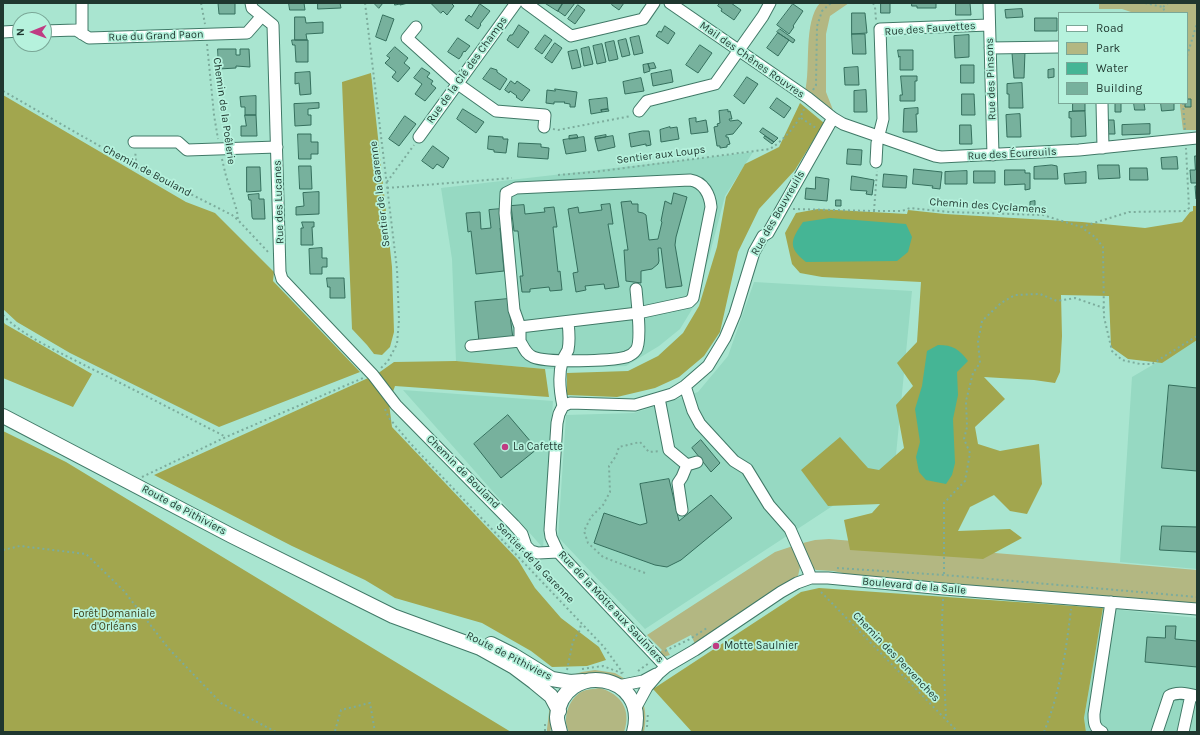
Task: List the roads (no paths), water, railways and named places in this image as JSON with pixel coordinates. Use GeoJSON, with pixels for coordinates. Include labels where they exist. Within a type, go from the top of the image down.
{"type":"FeatureCollection","features":[{"type":"Feature","properties":{"kind":"main road","name":"Route de Pithiviers"},"geometry":{"type":"LineString","coordinates":[[3,416],[232,536],[393,616],[480,648],[514,667],[551,696],[557,724]]}},
{"type":"Feature","properties":{"kind":"main road","name":"Route de Pithiviers"},"geometry":{"type":"LineString","coordinates":[[366,602],[447,626],[478,638],[512,655],[552,679],[570,682],[583,682],[594,679],[609,681],[621,680]]}},
{"type":"Feature","properties":{"kind":"main road"},"geometry":{"type":"LineString","coordinates":[[621,680],[624,690],[633,702],[635,709],[637,722],[635,731]]}},
{"type":"Feature","properties":{"kind":"main road"},"geometry":{"type":"LineString","coordinates":[[557,724],[562,701],[572,688],[583,682]]}},
{"type":"Feature","properties":{"kind":"street"},"geometry":{"type":"LineString","coordinates":[[82,3],[82,34]]}},
{"type":"Feature","properties":{"kind":"street","name":"Rue des Lucanes"},"geometry":{"type":"LineString","coordinates":[[251,3],[252,8],[273,25],[280,272],[282,279],[372,374]]}},
{"type":"Feature","properties":{"kind":"street","name":"Rue de la Clé des Champs"},"geometry":{"type":"LineString","coordinates":[[419,137],[516,3]]}},
{"type":"Feature","properties":{"kind":"street"},"geometry":{"type":"LineString","coordinates":[[526,3],[571,36],[643,19],[654,3]]}},
{"type":"Feature","properties":{"kind":"street","name":"Mail des Chênes Rouvres"},"geometry":{"type":"LineString","coordinates":[[670,3],[808,98],[833,118]]}},
{"type":"Feature","properties":{"kind":"street"},"geometry":{"type":"LineString","coordinates":[[639,111],[647,101],[715,84],[737,50],[763,16],[770,3]]}},
{"type":"Feature","properties":{"kind":"street","name":"Rue des Pinsons"},"geometry":{"type":"LineString","coordinates":[[988,3],[993,155]]}},
{"type":"Feature","properties":{"kind":"street","name":"Rue du Grand Paon"},"geometry":{"type":"LineString","coordinates":[[52,31],[76,30],[89,38],[247,32],[262,16]]}},
{"type":"Feature","properties":{"kind":"street","name":"Rue des Fauvettes"},"geometry":{"type":"LineString","coordinates":[[876,162],[877,144],[883,119],[880,29],[989,25]]}},
{"type":"Feature","properties":{"kind":"street"},"geometry":{"type":"LineString","coordinates":[[416,27],[407,38],[458,84],[496,111],[545,116],[544,127]]}},
{"type":"Feature","properties":{"kind":"street"},"geometry":{"type":"LineString","coordinates":[[990,48],[1058,47]]}},
{"type":"Feature","properties":{"kind":"street"},"geometry":{"type":"LineString","coordinates":[[1102,104],[1103,148]]}},
{"type":"Feature","properties":{"kind":"street","name":"Rue des Écureuils"},"geometry":{"type":"LineString","coordinates":[[833,118],[843,124],[942,157],[1079,150],[1197,138]]}},
{"type":"Feature","properties":{"kind":"street","name":"Rue des Bouvreuils"},"geometry":{"type":"LineString","coordinates":[[563,406],[570,403],[635,405],[672,394],[685,386],[708,366],[725,338],[735,314],[754,252],[762,236],[768,232],[823,133],[833,118]]}},
{"type":"Feature","properties":{"kind":"street"},"geometry":{"type":"LineString","coordinates":[[134,142],[178,142],[187,150],[277,147]]}},
{"type":"Feature","properties":{"kind":"street"},"geometry":{"type":"LineString","coordinates":[[520,327],[638,313],[689,302],[693,298],[711,207],[710,197],[704,188],[696,181],[682,180],[516,188],[506,193],[505,213],[514,310],[520,327],[520,341],[525,351],[535,358],[562,361],[608,359],[625,357],[631,354],[636,350],[638,345],[638,313],[636,289]]}},
{"type":"Feature","properties":{"kind":"street"},"geometry":{"type":"LineString","coordinates":[[563,406],[560,392],[562,361],[568,351],[570,332],[568,322]]}},
{"type":"Feature","properties":{"kind":"street"},"geometry":{"type":"LineString","coordinates":[[471,346],[520,341]]}},
{"type":"Feature","properties":{"kind":"street","name":"Chemin de Bouland"},"geometry":{"type":"LineString","coordinates":[[372,374],[396,406],[514,525],[522,534],[526,546],[531,551],[538,553],[558,552]]}},
{"type":"Feature","properties":{"kind":"street"},"geometry":{"type":"LineString","coordinates":[[685,386],[693,411],[700,424],[734,461],[747,468],[769,504],[790,529],[811,578]]}},
{"type":"Feature","properties":{"kind":"street"},"geometry":{"type":"LineString","coordinates":[[659,398],[669,450],[692,464],[678,483],[682,510]]}},
{"type":"Feature","properties":{"kind":"street","name":"Rue de la Motte aux Saulniers"},"geometry":{"type":"LineString","coordinates":[[563,406],[557,423],[550,530],[551,537],[558,552],[662,670]]}},
{"type":"Feature","properties":{"kind":"street","name":"Boulevard de la Salle"},"geometry":{"type":"LineString","coordinates":[[621,680],[644,681],[695,650],[781,592],[797,583],[811,578],[828,578],[944,589],[1197,609]]}},
{"type":"Feature","properties":{"kind":"street"},"geometry":{"type":"LineString","coordinates":[[1102,732],[1098,730],[1094,724],[1094,714],[1111,602]]}},
{"type":"Feature","properties":{"kind":"street","name":"Boulevard de la Salle"},"geometry":{"type":"LineString","coordinates":[[635,709],[647,687],[662,670]]}},
{"type":"Feature","properties":{"kind":"street"},"geometry":{"type":"LineString","coordinates":[[1157,732],[1169,696],[1173,694],[1194,696],[1192,717],[1183,732]]}},
{"type":"Feature","properties":{"kind":"water"},"geometry":{"type":"Polygon","coordinates":[[[830,218],[906,224],[912,237],[908,252],[897,261],[806,262],[796,252],[794,247],[793,243],[796,234],[803,222],[830,218]]]}},
{"type":"Feature","properties":{"kind":"water"},"geometry":{"type":"Polygon","coordinates":[[[938,345],[955,348],[962,353],[968,361],[957,372],[958,395],[953,419],[955,463],[952,475],[946,484],[926,480],[919,472],[916,457],[920,442],[915,409],[922,386],[927,351],[938,345]]]}},
{"type":"Feature","properties":{"kind":"place","name":"La Cafette"},"geometry":{"type":"Point","coordinates":[505,447]}},
{"type":"Feature","properties":{"kind":"place","name":"Motte Saulnier"},"geometry":{"type":"Point","coordinates":[716,646]}},
{"type":"Feature","properties":{"kind":"park label","name":"Forêt Domaniale d'Orléans"},"geometry":{"type":"Point","coordinates":[114,620]}}]}
